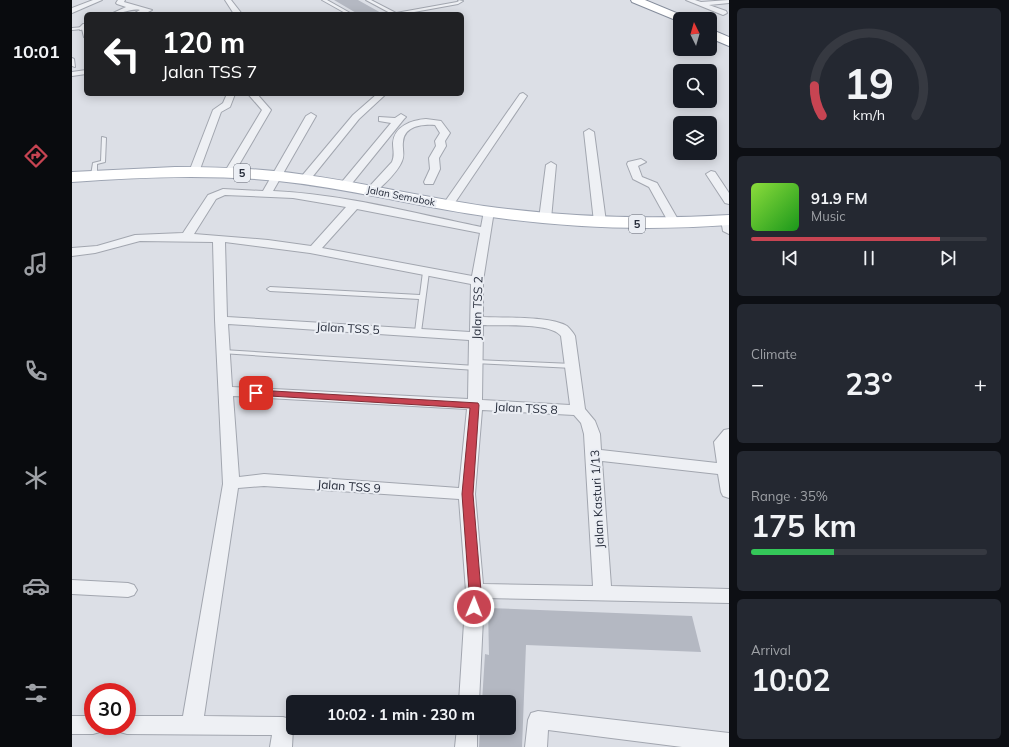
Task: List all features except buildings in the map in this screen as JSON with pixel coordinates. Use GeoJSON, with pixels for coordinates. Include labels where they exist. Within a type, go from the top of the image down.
{"type":"FeatureCollection","features":[{"type":"Feature","properties":{"kind":"main road"},"geometry":{"type":"LineString","coordinates":[[636,0],[673,14]]}},
{"type":"Feature","properties":{"kind":"main road"},"geometry":{"type":"LineString","coordinates":[[647,0],[673,12]]}},
{"type":"Feature","properties":{"kind":"main road"},"geometry":{"type":"LineString","coordinates":[[717,29],[729,33]]}},
{"type":"Feature","properties":{"kind":"main road"},"geometry":{"type":"LineString","coordinates":[[717,35],[729,39]]}},
{"type":"Feature","properties":{"kind":"main road"},"geometry":{"type":"LineString","coordinates":[[717,36],[729,42]]}},
{"type":"Feature","properties":{"kind":"main road","name":"Jalan Semabok"},"geometry":{"type":"LineString","coordinates":[[72,177],[194,172],[278,176],[345,185],[448,205],[545,219],[600,222],[728,224]]}},
{"type":"Feature","properties":{"kind":"street"},"geometry":{"type":"LineString","coordinates":[[72,10],[99,0]]}},
{"type":"Feature","properties":{"kind":"street"},"geometry":{"type":"LineString","coordinates":[[122,0],[119,3],[148,10],[142,12]]}},
{"type":"Feature","properties":{"kind":"street"},"geometry":{"type":"LineString","coordinates":[[228,0],[237,12]]}},
{"type":"Feature","properties":{"kind":"street"},"geometry":{"type":"LineString","coordinates":[[689,0],[723,13]]}},
{"type":"Feature","properties":{"kind":"street"},"geometry":{"type":"LineString","coordinates":[[701,5],[729,1]]}},
{"type":"Feature","properties":{"kind":"street"},"geometry":{"type":"LineString","coordinates":[[120,12],[132,7]]}},
{"type":"Feature","properties":{"kind":"street"},"geometry":{"type":"LineString","coordinates":[[72,66],[84,65]]}},
{"type":"Feature","properties":{"kind":"street"},"geometry":{"type":"LineString","coordinates":[[72,66],[84,71]]}},
{"type":"Feature","properties":{"kind":"street"},"geometry":{"type":"LineString","coordinates":[[194,172],[217,110],[227,104],[230,96]]}},
{"type":"Feature","properties":{"kind":"street"},"geometry":{"type":"LineString","coordinates":[[229,173],[267,110],[254,96]]}},
{"type":"Feature","properties":{"kind":"street"},"geometry":{"type":"LineString","coordinates":[[305,179],[356,117],[380,96]]}},
{"type":"Feature","properties":{"kind":"street"},"geometry":{"type":"LineString","coordinates":[[448,205],[523,96]]}},
{"type":"Feature","properties":{"kind":"street"},"geometry":{"type":"LineString","coordinates":[[267,193],[311,116]]}},
{"type":"Feature","properties":{"kind":"street"},"geometry":{"type":"LineString","coordinates":[[345,185],[399,119],[382,119]]}},
{"type":"Feature","properties":{"kind":"street"},"geometry":{"type":"LineString","coordinates":[[372,190],[396,164],[399,157],[398,141],[400,136],[409,126],[420,122],[438,123],[445,133],[440,141],[441,146],[434,158],[435,169],[429,182]]}},
{"type":"Feature","properties":{"kind":"street"},"geometry":{"type":"LineString","coordinates":[[589,132],[600,222]]}},
{"type":"Feature","properties":{"kind":"street"},"geometry":{"type":"LineString","coordinates":[[641,162],[632,164],[638,179],[653,185],[674,223]]}},
{"type":"Feature","properties":{"kind":"street"},"geometry":{"type":"LineString","coordinates":[[545,219],[551,165]]}},
{"type":"Feature","properties":{"kind":"street"},"geometry":{"type":"LineString","coordinates":[[711,174],[729,201]]}},
{"type":"Feature","properties":{"kind":"street","name":"Jalan Semabok"},"geometry":{"type":"LineString","coordinates":[[186,238],[212,197],[223,192],[293,195],[354,205],[485,231]]}},
{"type":"Feature","properties":{"kind":"street"},"geometry":{"type":"LineString","coordinates":[[314,250],[354,205]]}},
{"type":"Feature","properties":{"kind":"street","name":"Jalan TSS 2"},"geometry":{"type":"LineString","coordinates":[[469,695],[475,591],[467,494],[475,405],[477,281],[489,211]]}},
{"type":"Feature","properties":{"kind":"street"},"geometry":{"type":"LineString","coordinates":[[72,252],[101,249],[116,242],[139,238],[219,239],[274,243],[477,281]]}},
{"type":"Feature","properties":{"kind":"street"},"geometry":{"type":"LineString","coordinates":[[192,725],[231,484],[221,320],[219,239]]}},
{"type":"Feature","properties":{"kind":"street","name":"Jalan TSS 5"},"geometry":{"type":"LineString","coordinates":[[221,320],[476,336]]}},
{"type":"Feature","properties":{"kind":"street"},"geometry":{"type":"LineString","coordinates":[[476,321],[558,327],[564,330],[568,336],[578,410]]}},
{"type":"Feature","properties":{"kind":"street","name":"Jalan TSS 8"},"geometry":{"type":"LineString","coordinates":[[225,392],[578,410]]}},
{"type":"Feature","properties":{"kind":"street","name":"Jalan Kasturi 1/13"},"geometry":{"type":"LineString","coordinates":[[578,410],[584,415],[591,427],[602,593]]}},
{"type":"Feature","properties":{"kind":"street"},"geometry":{"type":"LineString","coordinates":[[726,438],[726,469],[729,492]]}},
{"type":"Feature","properties":{"kind":"street"},"geometry":{"type":"LineString","coordinates":[[594,455],[726,469]]}},
{"type":"Feature","properties":{"kind":"street","name":"Jalan TSS 9"},"geometry":{"type":"LineString","coordinates":[[231,484],[252,480],[264,480],[467,494]]}},
{"type":"Feature","properties":{"kind":"street"},"geometry":{"type":"LineString","coordinates":[[72,587],[128,590]]}},
{"type":"Feature","properties":{"kind":"street"},"geometry":{"type":"LineString","coordinates":[[475,591],[729,596]]}},
{"type":"Feature","properties":{"kind":"street"},"geometry":{"type":"LineString","coordinates":[[536,747],[538,720],[729,743]]}},
{"type":"Feature","properties":{"kind":"street"},"geometry":{"type":"LineString","coordinates":[[72,725],[84,725]]}},
{"type":"Feature","properties":{"kind":"street"},"geometry":{"type":"LineString","coordinates":[[136,725],[283,726],[281,747]]}},
{"type":"Feature","properties":{"kind":"street"},"geometry":{"type":"LineString","coordinates":[[466,747],[467,735]]}},
{"type":"Feature","properties":{"kind":"lane"},"geometry":{"type":"LineString","coordinates":[[324,0],[346,12]]}},
{"type":"Feature","properties":{"kind":"lane"},"geometry":{"type":"LineString","coordinates":[[368,0],[392,12]]}},
{"type":"Feature","properties":{"kind":"lane"},"geometry":{"type":"LineString","coordinates":[[407,12],[458,3],[461,1],[460,0]]}},
{"type":"Feature","properties":{"kind":"lane"},"geometry":{"type":"LineString","coordinates":[[72,29],[84,27]]}},
{"type":"Feature","properties":{"kind":"lane"},"geometry":{"type":"LineString","coordinates":[[94,175],[95,162],[103,162],[104,138]]}},
{"type":"Feature","properties":{"kind":"lane"},"geometry":{"type":"LineString","coordinates":[[418,332],[426,272]]}},
{"type":"Feature","properties":{"kind":"lane"},"geometry":{"type":"LineString","coordinates":[[270,289],[423,297]]}},
{"type":"Feature","properties":{"kind":"lane"},"geometry":{"type":"LineString","coordinates":[[223,352],[476,365],[573,366]]}},
{"type":"Feature","properties":{"kind":"route"},"geometry":{"type":"LineString","coordinates":[[256,393],[475,405],[467,494],[475,591],[474,607]]}}]}
